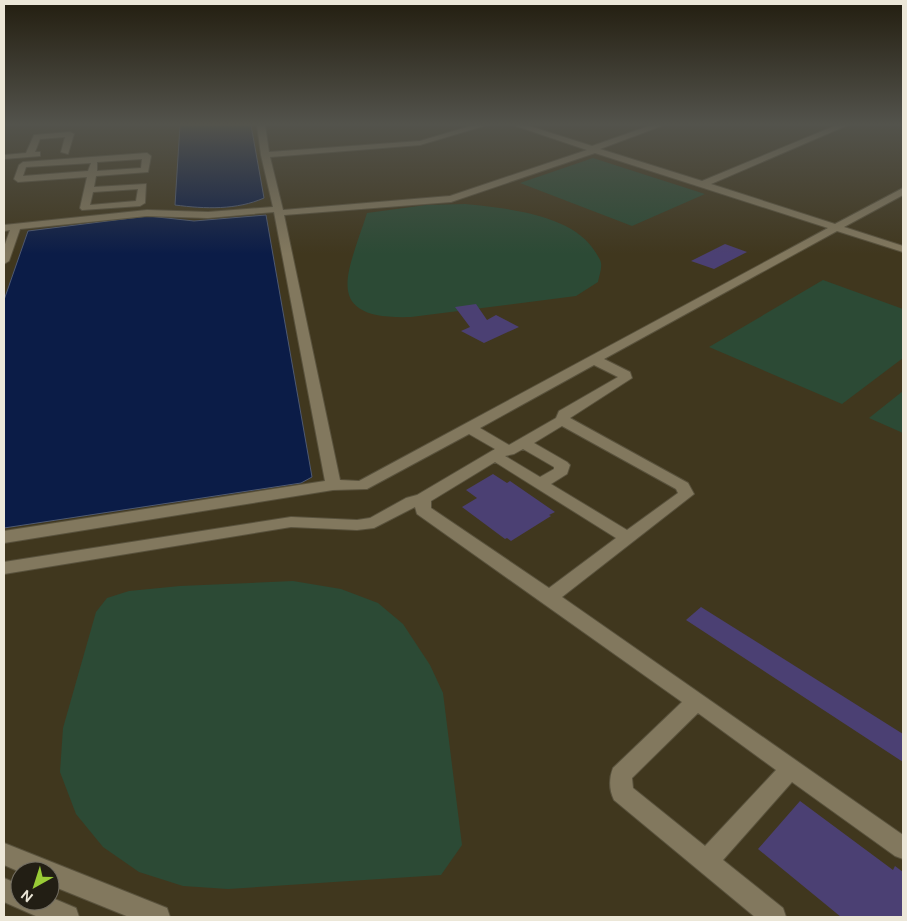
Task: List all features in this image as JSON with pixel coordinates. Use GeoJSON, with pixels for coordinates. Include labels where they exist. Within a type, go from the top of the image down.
{"type":"FeatureCollection","features":[{"type":"Feature","properties":{"kind":"street"},"geometry":{"type":"LineString","coordinates":[[22,168],[18,179],[145,170],[145,168]]}},
{"type":"Feature","properties":{"kind":"street"},"geometry":{"type":"LineString","coordinates":[[89,190],[143,186],[140,203],[86,208],[89,190],[93,168]]}},
{"type":"Feature","properties":{"kind":"street"},"geometry":{"type":"LineString","coordinates":[[268,168],[333,485]]}},
{"type":"Feature","properties":{"kind":"street"},"geometry":{"type":"LineString","coordinates":[[4,228],[147,213],[208,215],[452,199],[541,168]]}},
{"type":"Feature","properties":{"kind":"street"},"geometry":{"type":"LineString","coordinates":[[648,168],[903,250]]}},
{"type":"Feature","properties":{"kind":"street"},"geometry":{"type":"LineString","coordinates":[[701,185],[742,168]]}},
{"type":"Feature","properties":{"kind":"street"},"geometry":{"type":"LineString","coordinates":[[4,536],[333,485],[362,486],[903,191]]}},
{"type":"Feature","properties":{"kind":"street"},"geometry":{"type":"LineString","coordinates":[[4,261],[16,227]]}},
{"type":"Feature","properties":{"kind":"street"},"geometry":{"type":"LineString","coordinates":[[4,568],[291,522],[357,525],[374,523],[412,502],[423,499],[501,453],[524,443],[562,420],[564,414],[625,378],[625,375],[595,360]]}},
{"type":"Feature","properties":{"kind":"street"},"geometry":{"type":"LineString","coordinates":[[549,597],[686,494],[683,486],[562,420]]}},
{"type":"Feature","properties":{"kind":"street"},"geometry":{"type":"LineString","coordinates":[[470,428],[540,484],[628,538]]}},
{"type":"Feature","properties":{"kind":"street"},"geometry":{"type":"LineString","coordinates":[[524,443],[562,465],[562,470],[540,484]]}},
{"type":"Feature","properties":{"kind":"street"},"geometry":{"type":"LineString","coordinates":[[423,499],[422,510],[549,597],[903,848]]}},
{"type":"Feature","properties":{"kind":"street"},"geometry":{"type":"LineString","coordinates":[[696,701],[621,776],[622,793],[774,917]]}},
{"type":"Feature","properties":{"kind":"street"},"geometry":{"type":"LineString","coordinates":[[706,862],[791,768]]}},
{"type":"Feature","properties":{"kind":"street"},"geometry":{"type":"LineString","coordinates":[[4,854],[21,861]]}},
{"type":"Feature","properties":{"kind":"street"},"geometry":{"type":"LineString","coordinates":[[60,877],[158,917]]}},
{"type":"Feature","properties":{"kind":"street"},"geometry":{"type":"LineString","coordinates":[[53,911],[67,917]]}},
{"type":"Feature","properties":{"kind":"green space"},"geometry":{"type":"Polygon","coordinates":[[[564,168],[624,168],[705,194],[632,226],[520,183],[564,168]]]}},
{"type":"Feature","properties":{"kind":"green space"},"geometry":{"type":"Polygon","coordinates":[[[465,204],[537,215],[572,229],[586,240],[600,259],[601,267],[598,282],[576,296],[411,317],[382,316],[363,310],[352,301],[348,289],[349,273],[367,213],[426,205],[465,204]]]}},
{"type":"Feature","properties":{"kind":"green space"},"geometry":{"type":"Polygon","coordinates":[[[823,280],[903,309],[903,358],[842,404],[709,347],[823,280]]]}},
{"type":"Feature","properties":{"kind":"green space"},"geometry":{"type":"Polygon","coordinates":[[[903,391],[903,433],[869,418],[903,391]]]}},
{"type":"Feature","properties":{"kind":"green space"},"geometry":{"type":"Polygon","coordinates":[[[293,581],[341,589],[378,603],[403,624],[430,665],[443,693],[462,845],[441,875],[228,889],[183,886],[139,872],[103,847],[76,814],[60,772],[63,728],[96,612],[107,598],[129,591],[180,586],[293,581]]]}},
{"type":"Feature","properties":{"kind":"water"},"geometry":{"type":"Polygon","coordinates":[[[177,168],[259,168],[264,198],[243,205],[221,208],[175,205],[177,168]]]}},
{"type":"Feature","properties":{"kind":"water"},"geometry":{"type":"Polygon","coordinates":[[[266,215],[312,477],[301,483],[4,528],[4,300],[28,231],[148,216],[194,221],[266,215]]]}},
{"type":"Feature","properties":{"kind":"building"},"geometry":{"type":"Polygon","coordinates":[[[725,244],[747,252],[714,269],[691,261],[725,244]]]}},
{"type":"Feature","properties":{"kind":"building"},"geometry":{"type":"Polygon","coordinates":[[[476,304],[487,320],[496,315],[519,327],[484,343],[461,331],[470,327],[455,307],[476,304]]]}},
{"type":"Feature","properties":{"kind":"building"},"geometry":{"type":"Polygon","coordinates":[[[493,474],[507,483],[510,481],[555,512],[511,541],[507,538],[505,539],[462,507],[477,498],[466,490],[493,474]]]}},
{"type":"Feature","properties":{"kind":"building"},"geometry":{"type":"Polygon","coordinates":[[[701,607],[903,734],[903,762],[686,620],[701,607]]]}},
{"type":"Feature","properties":{"kind":"building"},"geometry":{"type":"Polygon","coordinates":[[[800,801],[893,870],[895,866],[903,872],[903,917],[841,917],[758,849],[800,801]]]}}]}
